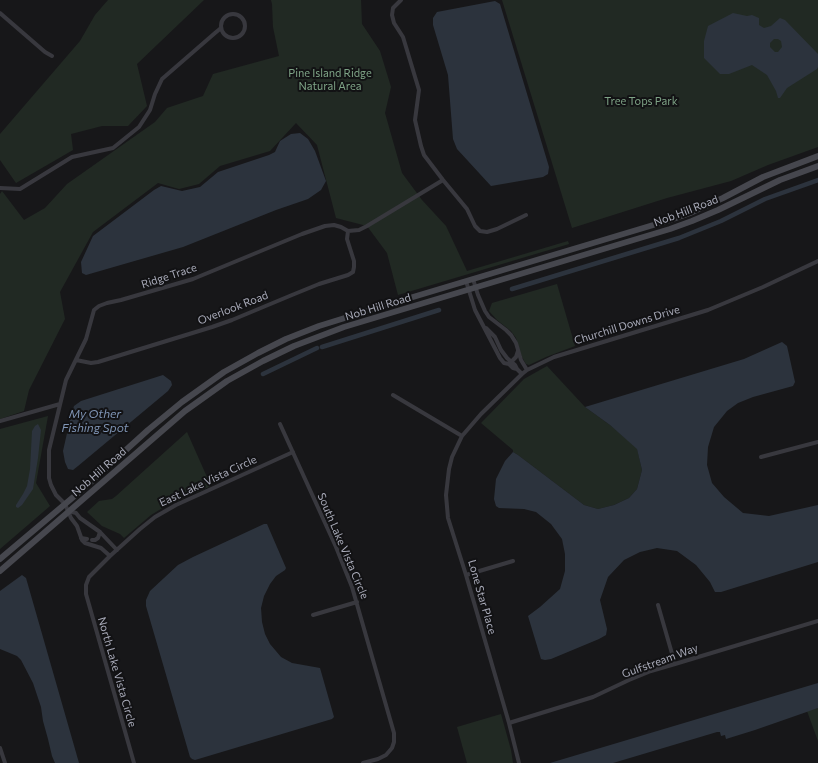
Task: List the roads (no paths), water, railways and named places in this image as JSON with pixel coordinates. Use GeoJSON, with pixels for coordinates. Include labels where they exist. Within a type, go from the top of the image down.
{"type":"FeatureCollection","features":[{"type":"Feature","properties":{"kind":"main road","name":"Nob Hill Road"},"geometry":{"type":"LineString","coordinates":[[0,560],[182,402],[224,372],[286,339],[320,326],[670,220],[723,198],[763,177],[818,156]]}},
{"type":"Feature","properties":{"kind":"main road","name":"Nob Hill Road"},"geometry":{"type":"LineString","coordinates":[[0,571],[184,411],[228,380],[294,346],[344,327],[670,229],[718,210],[780,180],[818,166]]}},
{"type":"Feature","properties":{"kind":"street"},"geometry":{"type":"LineString","coordinates":[[401,0],[393,8],[392,15],[394,23],[403,37],[419,90],[415,120],[424,154],[467,209],[475,226],[480,231],[487,232],[497,230],[526,215]]}},
{"type":"Feature","properties":{"kind":"street"},"geometry":{"type":"LineString","coordinates":[[0,13],[45,52],[52,56]]}},
{"type":"Feature","properties":{"kind":"street"},"geometry":{"type":"LineString","coordinates":[[0,188],[20,189],[72,157],[113,148],[139,127],[150,110],[162,79],[221,28],[224,18],[231,14],[238,15],[242,17],[246,24],[242,36],[234,39],[226,36],[221,28]]}},
{"type":"Feature","properties":{"kind":"street"},"geometry":{"type":"LineString","coordinates":[[348,231],[359,230],[367,226],[443,180]]}},
{"type":"Feature","properties":{"kind":"street","name":"Ridge Trace"},"geometry":{"type":"LineString","coordinates":[[81,538],[77,526],[51,485],[49,478],[49,450],[66,380],[86,339],[94,310],[99,306],[193,279],[302,234],[326,226],[334,225],[342,227],[348,231]]}},
{"type":"Feature","properties":{"kind":"street","name":"Overlook Road"},"geometry":{"type":"LineString","coordinates":[[76,360],[91,363],[98,362],[212,327],[319,284],[348,275],[353,272],[354,267],[354,261],[347,239],[348,231]]}},
{"type":"Feature","properties":{"kind":"street","name":"Churchill Downs Drive"},"geometry":{"type":"LineString","coordinates":[[462,436],[481,414],[527,370],[554,357],[708,310],[763,287],[818,261]]}},
{"type":"Feature","properties":{"kind":"street"},"geometry":{"type":"LineString","coordinates":[[473,279],[485,311],[489,317],[511,335],[516,343],[521,360],[527,370]]}},
{"type":"Feature","properties":{"kind":"street"},"geometry":{"type":"LineString","coordinates":[[466,281],[476,310],[500,358],[504,363],[510,363],[516,357],[518,350]]}},
{"type":"Feature","properties":{"kind":"street"},"geometry":{"type":"LineString","coordinates":[[510,363],[513,368],[517,369],[522,374]]}},
{"type":"Feature","properties":{"kind":"street"},"geometry":{"type":"LineString","coordinates":[[393,395],[462,436]]}},
{"type":"Feature","properties":{"kind":"street"},"geometry":{"type":"LineString","coordinates":[[0,421],[60,404]]}},
{"type":"Feature","properties":{"kind":"street","name":"South Lake Vista Circle"},"geometry":{"type":"LineString","coordinates":[[280,424],[336,547],[352,587],[394,733],[392,748],[386,755],[363,763]]}},
{"type":"Feature","properties":{"kind":"street","name":"Lone Star Place"},"geometry":{"type":"LineString","coordinates":[[462,436],[448,469],[446,495],[448,518],[509,723],[519,763]]}},
{"type":"Feature","properties":{"kind":"street"},"geometry":{"type":"LineString","coordinates":[[761,457],[818,442]]}},
{"type":"Feature","properties":{"kind":"street","name":"East Lake Vista Circle"},"geometry":{"type":"LineString","coordinates":[[86,585],[89,577],[110,556],[155,517],[176,505],[293,452]]}},
{"type":"Feature","properties":{"kind":"street"},"geometry":{"type":"LineString","coordinates":[[68,511],[76,514],[100,532],[117,550]]}},
{"type":"Feature","properties":{"kind":"street"},"geometry":{"type":"LineString","coordinates":[[100,532],[98,538],[94,540],[110,556]]}},
{"type":"Feature","properties":{"kind":"street"},"geometry":{"type":"LineString","coordinates":[[81,538],[85,543],[101,548]]}},
{"type":"Feature","properties":{"kind":"street"},"geometry":{"type":"LineString","coordinates":[[81,538],[87,539]]}},
{"type":"Feature","properties":{"kind":"street"},"geometry":{"type":"LineString","coordinates":[[466,575],[513,561]]}},
{"type":"Feature","properties":{"kind":"street","name":"North Lake Vista Circle"},"geometry":{"type":"LineString","coordinates":[[86,585],[86,594],[134,763]]}},
{"type":"Feature","properties":{"kind":"street"},"geometry":{"type":"LineString","coordinates":[[313,615],[357,602]]}},
{"type":"Feature","properties":{"kind":"street"},"geometry":{"type":"LineString","coordinates":[[658,605],[675,664]]}},
{"type":"Feature","properties":{"kind":"street","name":"Gulfstream Way"},"geometry":{"type":"LineString","coordinates":[[509,723],[593,697],[629,680],[675,664],[818,621]]}},
{"type":"Feature","properties":{"kind":"street"},"geometry":{"type":"LineString","coordinates":[[0,748],[5,763]]}},
{"type":"Feature","properties":{"kind":"water"},"geometry":{"type":"Polygon","coordinates":[[[495,1],[500,4],[549,167],[548,174],[543,177],[491,186],[457,149],[453,139],[448,75],[433,25],[433,18],[437,12],[495,1]]]}},
{"type":"Feature","properties":{"kind":"water"},"geometry":{"type":"Polygon","coordinates":[[[733,13],[747,16],[752,15],[759,18],[759,25],[764,28],[771,26],[780,18],[785,20],[818,54],[818,67],[787,88],[780,98],[778,98],[776,91],[767,75],[752,65],[729,74],[720,74],[704,58],[704,41],[708,26],[733,13]],[[774,39],[770,43],[770,47],[775,52],[778,52],[782,47],[781,41],[774,39]]]}},
{"type":"Feature","properties":{"kind":"water"},"geometry":{"type":"Polygon","coordinates":[[[300,133],[308,139],[315,151],[326,181],[321,190],[308,199],[276,210],[183,247],[86,275],[82,273],[81,262],[93,236],[154,190],[161,186],[182,191],[200,187],[218,172],[275,152],[280,141],[291,134],[300,133]]]}},
{"type":"Feature","properties":{"kind":"water"},"geometry":{"type":"Polygon","coordinates":[[[782,342],[787,346],[795,382],[793,386],[753,397],[738,403],[727,411],[714,427],[708,447],[707,465],[712,483],[724,497],[743,513],[769,516],[818,505],[818,562],[721,592],[715,592],[710,582],[696,565],[677,551],[657,548],[640,552],[624,560],[608,577],[600,600],[607,629],[606,635],[551,659],[541,659],[528,616],[560,589],[565,571],[565,554],[562,539],[551,524],[536,512],[524,509],[499,508],[496,506],[494,499],[496,479],[505,461],[513,452],[584,505],[598,509],[614,505],[629,498],[637,489],[642,470],[637,449],[610,425],[585,407],[744,359],[782,342]]]}},
{"type":"Feature","properties":{"kind":"water","name":"My Other Fishing Spot"},"geometry":{"type":"Polygon","coordinates":[[[163,375],[171,381],[172,385],[168,391],[73,470],[68,469],[63,451],[74,406],[81,401],[163,375]]]}},
{"type":"Feature","properties":{"kind":"water"},"geometry":{"type":"Polygon","coordinates":[[[38,424],[41,430],[33,489],[22,505],[18,508],[16,505],[27,486],[30,469],[32,431],[38,424]]]}},
{"type":"Feature","properties":{"kind":"water"},"geometry":{"type":"Polygon","coordinates":[[[264,524],[267,524],[286,568],[276,576],[264,596],[261,608],[265,634],[270,644],[281,657],[292,663],[320,668],[334,717],[332,719],[195,760],[190,757],[146,606],[146,600],[150,591],[178,565],[264,524]]]}},
{"type":"Feature","properties":{"kind":"water"},"geometry":{"type":"Polygon","coordinates":[[[22,575],[26,578],[79,763],[55,763],[43,721],[41,707],[33,683],[21,660],[17,656],[0,649],[0,591],[22,575]]]}},
{"type":"Feature","properties":{"kind":"water"},"geometry":{"type":"Polygon","coordinates":[[[818,683],[818,708],[726,739],[725,735],[721,736],[720,732],[717,732],[613,763],[550,763],[818,683]]]}},
{"type":"Feature","properties":{"kind":"waterway"},"geometry":{"type":"LineString","coordinates":[[512,289],[679,238],[721,221],[765,199],[818,180]]}},
{"type":"Feature","properties":{"kind":"waterway"},"geometry":{"type":"LineString","coordinates":[[322,347],[439,310]]}},
{"type":"Feature","properties":{"kind":"waterway"},"geometry":{"type":"LineString","coordinates":[[263,374],[317,348]]}},
{"type":"Feature","properties":{"kind":"park label","name":"Pine Island Ridge Natural Area"},"geometry":{"type":"Point","coordinates":[330,79]}},
{"type":"Feature","properties":{"kind":"park label","name":"Tree Tops Park"},"geometry":{"type":"Point","coordinates":[641,101]}}]}
